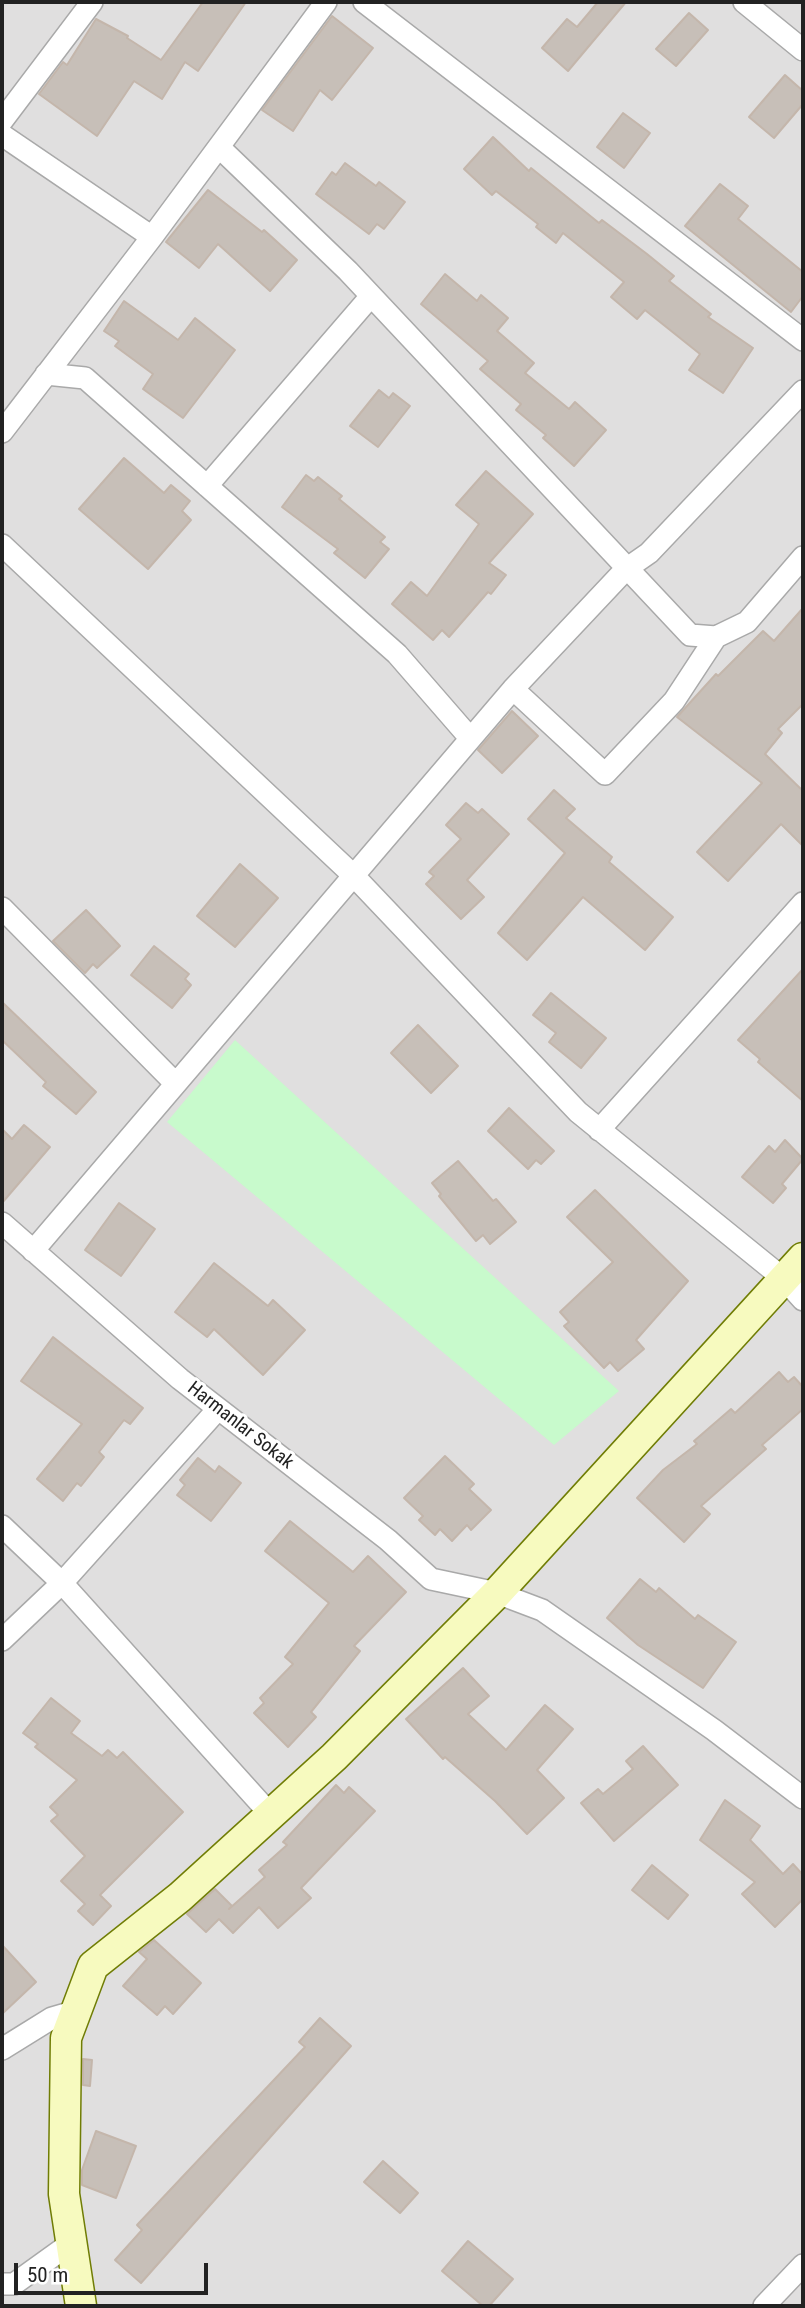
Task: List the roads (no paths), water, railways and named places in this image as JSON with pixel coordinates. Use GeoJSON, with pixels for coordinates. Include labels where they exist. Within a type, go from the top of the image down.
{"type":"FeatureCollection","features":[{"type":"Feature","properties":{"kind":"street"},"geometry":{"type":"LineString","coordinates":[[2,121],[92,2]]}},
{"type":"Feature","properties":{"kind":"street"},"geometry":{"type":"LineString","coordinates":[[2,432],[152,237],[326,2]]}},
{"type":"Feature","properties":{"kind":"street"},"geometry":{"type":"LineString","coordinates":[[364,2],[591,180],[803,340]]}},
{"type":"Feature","properties":{"kind":"street"},"geometry":{"type":"LineString","coordinates":[[744,2],[803,50]]}},
{"type":"Feature","properties":{"kind":"street"},"geometry":{"type":"LineString","coordinates":[[2,135],[152,237]]}},
{"type":"Feature","properties":{"kind":"street"},"geometry":{"type":"LineString","coordinates":[[219,147],[372,296],[626,569],[691,635],[716,637],[747,622],[803,557]]}},
{"type":"Feature","properties":{"kind":"street"},"geometry":{"type":"LineString","coordinates":[[207,486],[372,296]]}},
{"type":"Feature","properties":{"kind":"street"},"geometry":{"type":"LineString","coordinates":[[47,374],[85,378],[397,653],[470,738]]}},
{"type":"Feature","properties":{"kind":"street"},"geometry":{"type":"LineString","coordinates":[[33,1251],[513,689],[626,569],[649,553],[803,391]]}},
{"type":"Feature","properties":{"kind":"street"},"geometry":{"type":"LineString","coordinates":[[2,545],[353,875],[578,1112],[797,1279],[497,1593],[334,1757],[180,1897],[93,1966],[66,2038],[64,2194],[81,2306]]}},
{"type":"Feature","properties":{"kind":"street"},"geometry":{"type":"LineString","coordinates":[[513,689],[605,774],[674,701],[716,637]]}},
{"type":"Feature","properties":{"kind":"street"},"geometry":{"type":"LineString","coordinates":[[599,1130],[803,903]]}},
{"type":"Feature","properties":{"kind":"street"},"geometry":{"type":"LineString","coordinates":[[2,908],[175,1083]]}},
{"type":"Feature","properties":{"kind":"street","name":"Harmanlar Sokak"},"geometry":{"type":"LineString","coordinates":[[2,1223],[180,1379],[388,1540],[431,1579],[497,1593],[542,1611],[714,1730],[803,1798]]}},
{"type":"Feature","properties":{"kind":"street"},"geometry":{"type":"LineString","coordinates":[[2,1640],[62,1583],[218,1409]]}},
{"type":"Feature","properties":{"kind":"street"},"geometry":{"type":"LineString","coordinates":[[2,1526],[62,1583],[271,1815]]}},
{"type":"Feature","properties":{"kind":"street"},"geometry":{"type":"LineString","coordinates":[[2,2049],[52,2018],[76,2011]]}},
{"type":"Feature","properties":{"kind":"street"},"geometry":{"type":"LineString","coordinates":[[2,2284],[14,2284],[71,2243]]}},
{"type":"Feature","properties":{"kind":"street"},"geometry":{"type":"LineString","coordinates":[[764,2306],[803,2266]]}}]}
